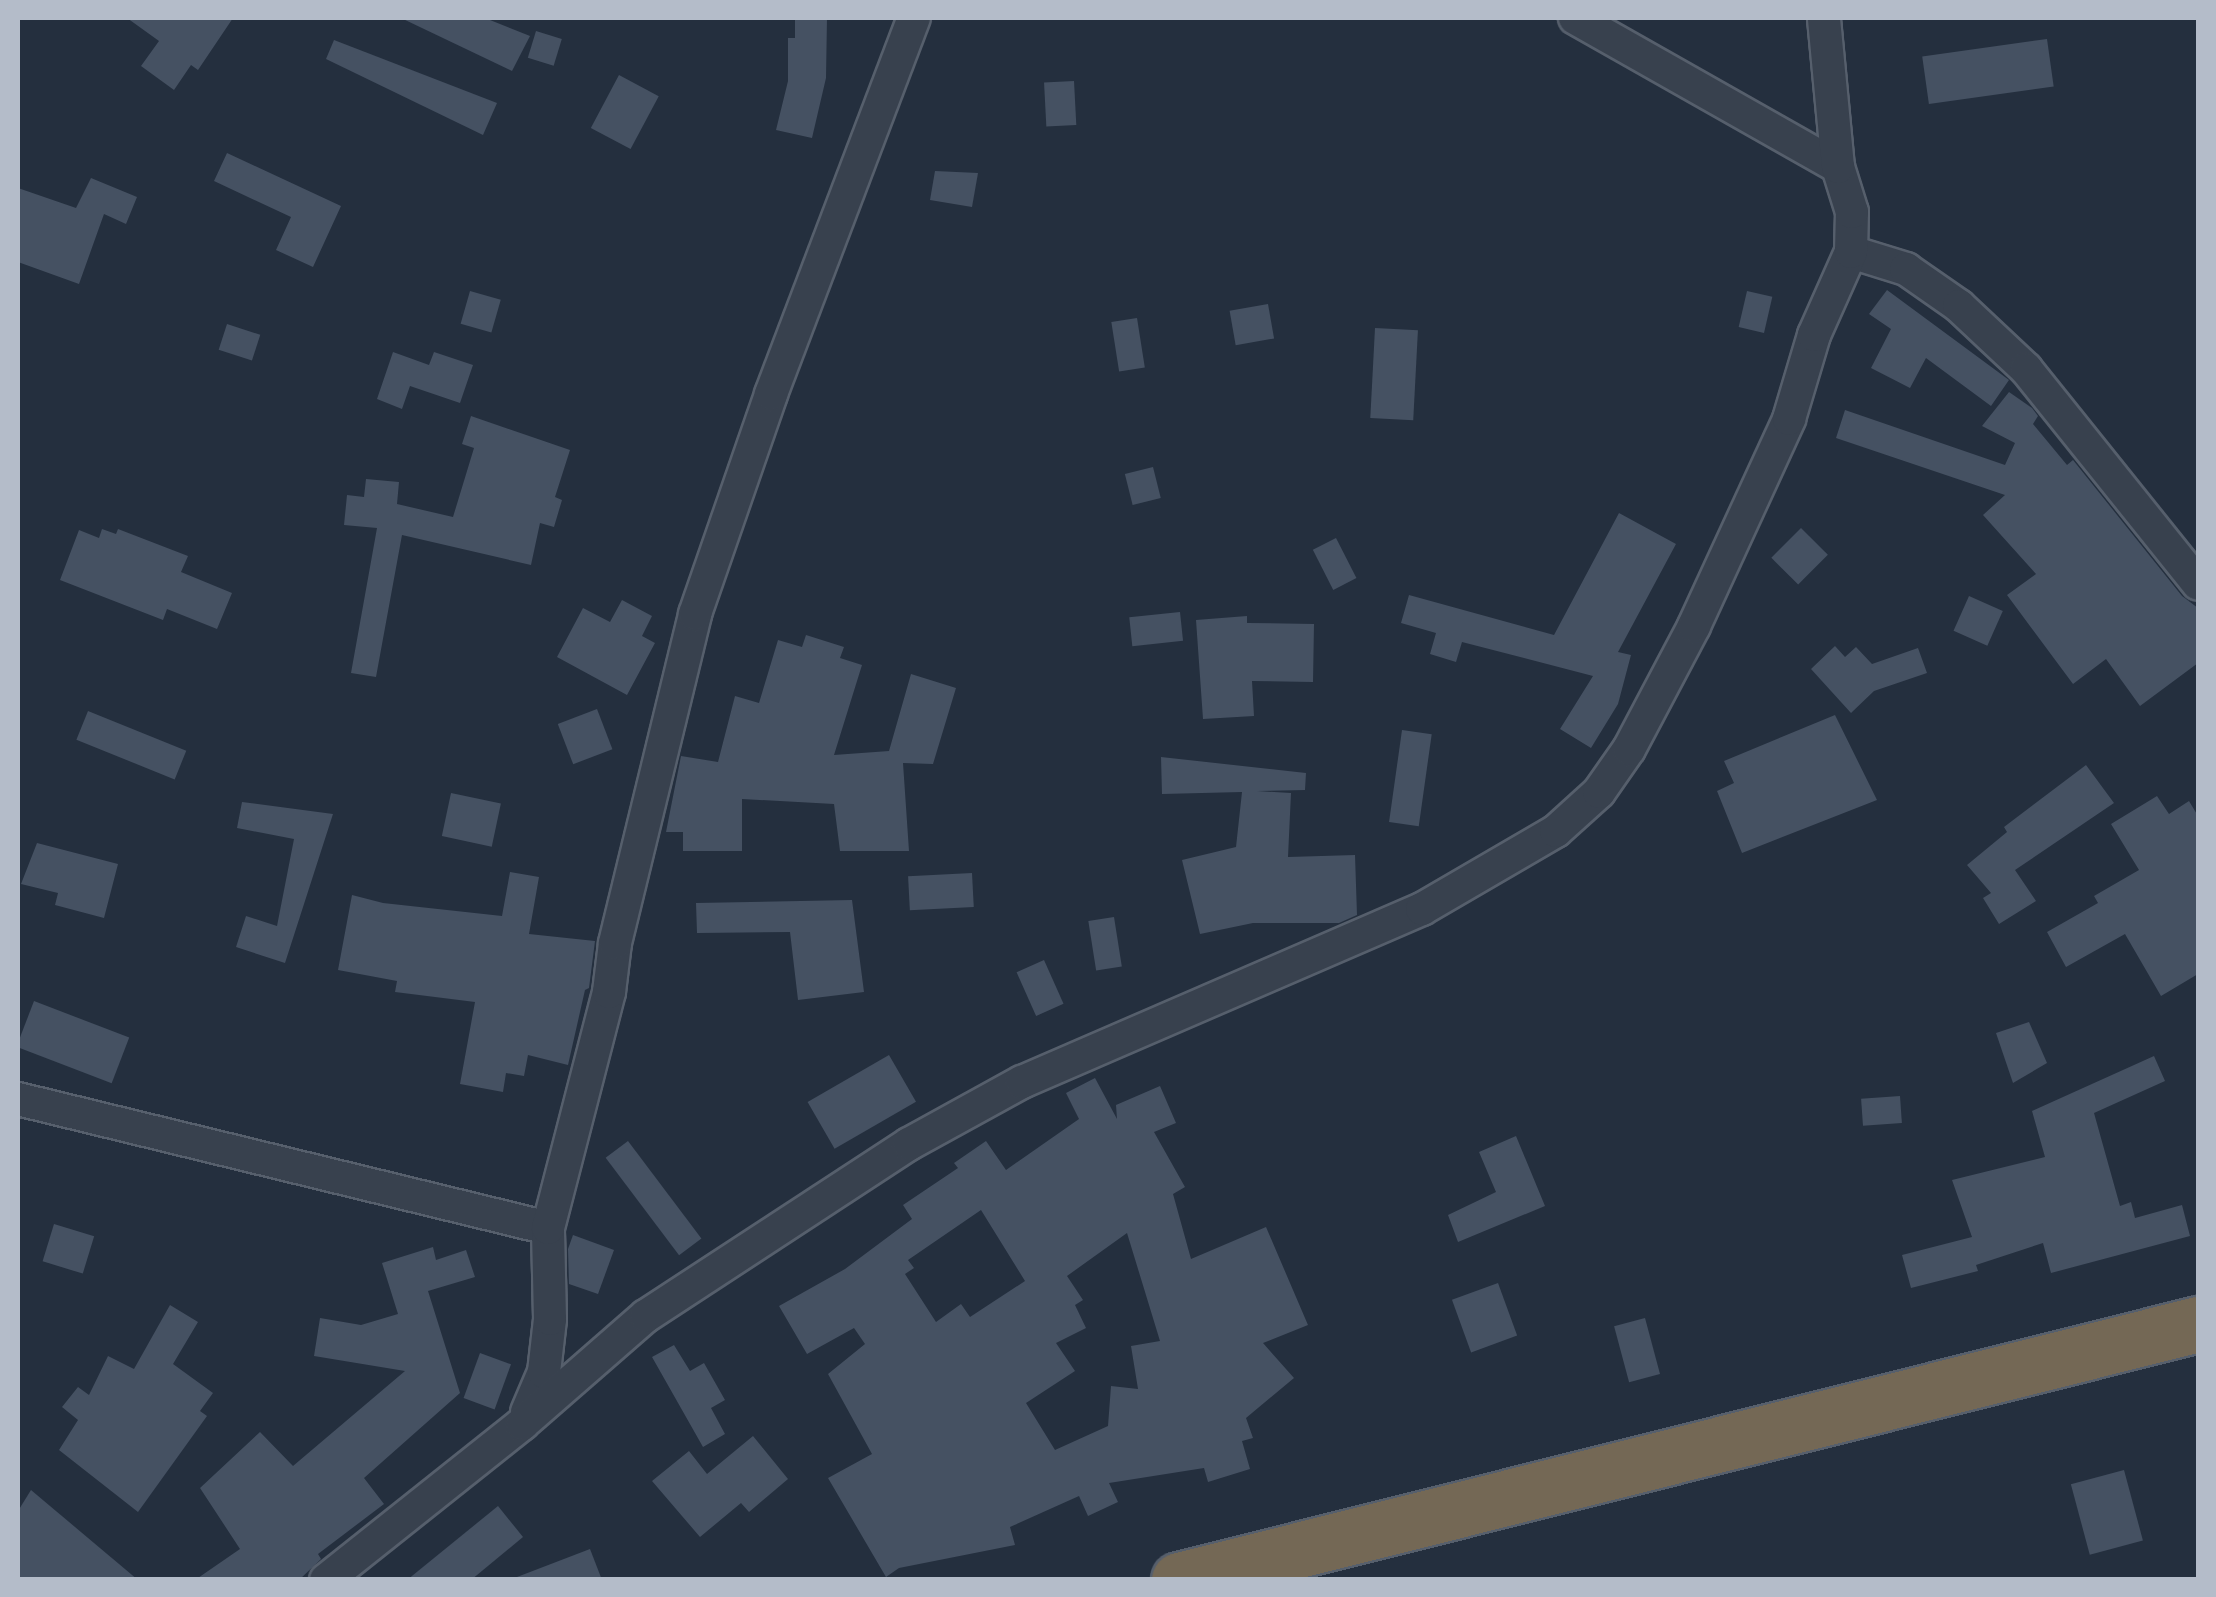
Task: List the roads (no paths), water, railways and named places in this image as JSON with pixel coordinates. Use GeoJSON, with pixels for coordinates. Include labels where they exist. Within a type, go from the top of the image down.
{"type":"FeatureCollection","features":[{"type":"Feature","properties":{"kind":"highway"},"geometry":{"type":"LineString","coordinates":[[1179,1580],[2198,1324]]}},
{"type":"Feature","properties":{"kind":"street"},"geometry":{"type":"LineString","coordinates":[[522,1424],[544,1372],[550,1319],[548,1228],[609,992],[616,943],[695,614],[771,394],[914,18]]}},
{"type":"Feature","properties":{"kind":"street"},"geometry":{"type":"LineString","coordinates":[[1575,18],[1838,167]]}},
{"type":"Feature","properties":{"kind":"street"},"geometry":{"type":"LineString","coordinates":[[326,1580],[522,1424],[646,1316],[910,1144],[1022,1082],[1422,909],[1556,831],[1599,792],[1629,749],[1694,626],[1790,419],[1814,335],[1851,252],[1852,212],[1838,167],[1824,18]]}},
{"type":"Feature","properties":{"kind":"street"},"geometry":{"type":"LineString","coordinates":[[1851,252],[1906,269],[1959,306],[2026,369],[2198,584]]}},
{"type":"Feature","properties":{"kind":"street"},"geometry":{"type":"LineString","coordinates":[[18,1099],[548,1228]]}}]}
